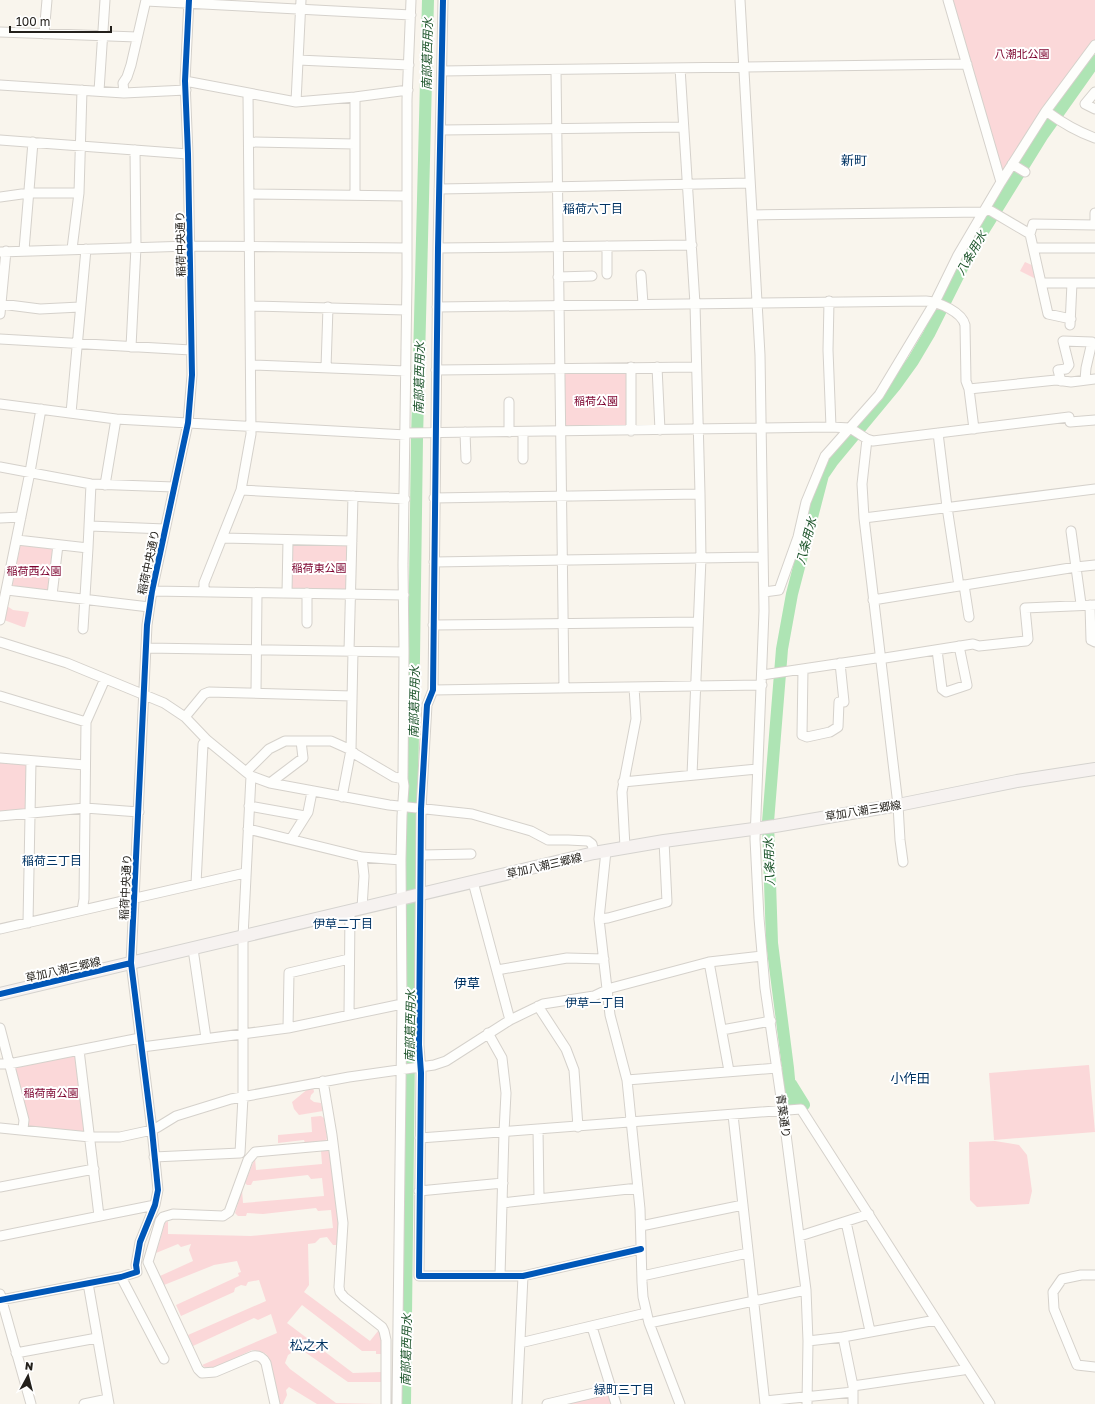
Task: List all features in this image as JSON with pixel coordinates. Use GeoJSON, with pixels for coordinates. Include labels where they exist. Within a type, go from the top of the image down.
{"type":"FeatureCollection","features":[{"type":"Feature","properties":{"kind":"main road","name":"草加八潮三郷線"},"geometry":{"type":"LineString","coordinates":[[0,994],[600,852],[664,841],[755,829],[898,805],[1017,782],[1095,769]]}},
{"type":"Feature","properties":{"kind":"street"},"geometry":{"type":"LineString","coordinates":[[44,34],[47,0]]}},
{"type":"Feature","properties":{"kind":"street"},"geometry":{"type":"LineString","coordinates":[[99,91],[105,0]]}},
{"type":"Feature","properties":{"kind":"street"},"geometry":{"type":"LineString","coordinates":[[124,93],[123,83],[129,71],[146,0],[301,4],[411,14]]}},
{"type":"Feature","properties":{"kind":"street"},"geometry":{"type":"LineString","coordinates":[[411,0],[408,90],[406,310],[403,779],[405,807],[401,860],[411,896],[419,1068],[421,1073],[419,1276],[523,1276],[641,1249]]}},
{"type":"Feature","properties":{"kind":"street"},"geometry":{"type":"LineString","coordinates":[[397,1404],[403,1070],[402,1004],[411,896],[421,855],[420,809],[427,705],[433,690],[432,626],[443,0]]}},
{"type":"Feature","properties":{"kind":"street","name":"青葉通り"},"geometry":{"type":"LineString","coordinates":[[740,0],[760,355],[764,592],[762,680],[755,829],[762,956],[806,1290],[808,1341],[807,1400]]}},
{"type":"Feature","properties":{"kind":"street"},"geometry":{"type":"LineString","coordinates":[[948,0],[1000,182]]}},
{"type":"Feature","properties":{"kind":"street","name":"稲荷中央通り"},"geometry":{"type":"LineString","coordinates":[[121,1277],[137,1272],[136,1265],[140,1242],[155,1205],[158,1190],[131,963],[149,608],[188,423],[192,375],[186,85],[189,2]]}},
{"type":"Feature","properties":{"kind":"street"},"geometry":{"type":"LineString","coordinates":[[296,102],[301,4]]}},
{"type":"Feature","properties":{"kind":"street"},"geometry":{"type":"LineString","coordinates":[[0,32],[137,37]]}},
{"type":"Feature","properties":{"kind":"street"},"geometry":{"type":"LineString","coordinates":[[764,592],[779,590],[798,537],[806,502],[825,456],[879,395],[935,302],[958,256],[986,210],[1000,182],[1014,166],[1048,113],[1095,45]]}},
{"type":"Feature","properties":{"kind":"street"},"geometry":{"type":"LineString","coordinates":[[298,60],[409,65]]}},
{"type":"Feature","properties":{"kind":"street"},"geometry":{"type":"LineString","coordinates":[[442,71],[967,64]]}},
{"type":"Feature","properties":{"kind":"street"},"geometry":{"type":"LineString","coordinates":[[680,68],[695,304],[700,494],[701,558],[692,775]]}},
{"type":"Feature","properties":{"kind":"street"},"geometry":{"type":"LineString","coordinates":[[556,70],[564,688]]}},
{"type":"Feature","properties":{"kind":"street"},"geometry":{"type":"LineString","coordinates":[[0,85],[124,93],[186,85],[248,93],[296,102],[355,97],[408,90]]}},
{"type":"Feature","properties":{"kind":"street"},"geometry":{"type":"LineString","coordinates":[[72,249],[79,193],[82,90]]}},
{"type":"Feature","properties":{"kind":"street"},"geometry":{"type":"LineString","coordinates":[[1095,92],[1085,104],[1095,108]]}},
{"type":"Feature","properties":{"kind":"street"},"geometry":{"type":"LineString","coordinates":[[204,591],[204,583],[241,490],[252,426],[248,93]]}},
{"type":"Feature","properties":{"kind":"street"},"geometry":{"type":"LineString","coordinates":[[355,97],[355,195]]}},
{"type":"Feature","properties":{"kind":"street"},"geometry":{"type":"LineString","coordinates":[[1048,113],[1063,123],[1095,138]]}},
{"type":"Feature","properties":{"kind":"street"},"geometry":{"type":"LineString","coordinates":[[440,130],[683,127]]}},
{"type":"Feature","properties":{"kind":"street"},"geometry":{"type":"LineString","coordinates":[[0,140],[188,154]]}},
{"type":"Feature","properties":{"kind":"street"},"geometry":{"type":"LineString","coordinates":[[24,250],[33,142]]}},
{"type":"Feature","properties":{"kind":"street"},"geometry":{"type":"LineString","coordinates":[[249,142],[354,144]]}},
{"type":"Feature","properties":{"kind":"street"},"geometry":{"type":"LineString","coordinates":[[131,347],[136,247],[135,150]]}},
{"type":"Feature","properties":{"kind":"street"},"geometry":{"type":"LineString","coordinates":[[1014,166],[1025,172]]}},
{"type":"Feature","properties":{"kind":"street"},"geometry":{"type":"LineString","coordinates":[[439,189],[688,186],[750,183]]}},
{"type":"Feature","properties":{"kind":"street"},"geometry":{"type":"LineString","coordinates":[[0,197],[29,193],[79,193]]}},
{"type":"Feature","properties":{"kind":"street"},"geometry":{"type":"LineString","coordinates":[[250,194],[407,196]]}},
{"type":"Feature","properties":{"kind":"street"},"geometry":{"type":"LineString","coordinates":[[752,215],[986,210],[1030,234]]}},
{"type":"Feature","properties":{"kind":"street"},"geometry":{"type":"LineString","coordinates":[[1072,283],[1070,322],[1048,314],[1030,234],[1033,224],[1095,225],[1095,213]]}},
{"type":"Feature","properties":{"kind":"street"},"geometry":{"type":"LineString","coordinates":[[438,248],[692,245]]}},
{"type":"Feature","properties":{"kind":"street"},"geometry":{"type":"LineString","coordinates":[[0,314],[3,252],[86,248],[190,246],[407,248]]}},
{"type":"Feature","properties":{"kind":"street"},"geometry":{"type":"LineString","coordinates":[[607,246],[607,274]]}},
{"type":"Feature","properties":{"kind":"street"},"geometry":{"type":"LineString","coordinates":[[71,413],[86,248]]}},
{"type":"Feature","properties":{"kind":"street"},"geometry":{"type":"LineString","coordinates":[[1034,248],[1095,248]]}},
{"type":"Feature","properties":{"kind":"street"},"geometry":{"type":"LineString","coordinates":[[641,275],[643,304]]}},
{"type":"Feature","properties":{"kind":"street"},"geometry":{"type":"LineString","coordinates":[[558,277],[592,276]]}},
{"type":"Feature","properties":{"kind":"street"},"geometry":{"type":"LineString","coordinates":[[1042,283],[1095,283]]}},
{"type":"Feature","properties":{"kind":"street"},"geometry":{"type":"LineString","coordinates":[[437,307],[829,301],[935,302],[960,314],[964,319],[966,381],[969,389],[974,429]]}},
{"type":"Feature","properties":{"kind":"street"},"geometry":{"type":"LineString","coordinates":[[829,301],[828,350],[831,427]]}},
{"type":"Feature","properties":{"kind":"street"},"geometry":{"type":"LineString","coordinates":[[1,304],[40,309],[80,307]]}},
{"type":"Feature","properties":{"kind":"street"},"geometry":{"type":"LineString","coordinates":[[251,306],[406,310]]}},
{"type":"Feature","properties":{"kind":"street"},"geometry":{"type":"LineString","coordinates":[[326,368],[328,308]]}},
{"type":"Feature","properties":{"kind":"street"},"geometry":{"type":"LineString","coordinates":[[0,339],[191,350]]}},
{"type":"Feature","properties":{"kind":"street"},"geometry":{"type":"LineString","coordinates":[[1061,381],[1058,370],[1066,369],[1069,365],[1063,341],[1092,342],[1084,380]]}},
{"type":"Feature","properties":{"kind":"street"},"geometry":{"type":"LineString","coordinates":[[251,365],[406,371]]}},
{"type":"Feature","properties":{"kind":"street"},"geometry":{"type":"LineString","coordinates":[[657,367],[660,430]]}},
{"type":"Feature","properties":{"kind":"street"},"geometry":{"type":"LineString","coordinates":[[436,370],[696,367]]}},
{"type":"Feature","properties":{"kind":"street"},"geometry":{"type":"LineString","coordinates":[[631,368],[632,431]]}},
{"type":"Feature","properties":{"kind":"street"},"geometry":{"type":"LineString","coordinates":[[969,389],[1095,379]]}},
{"type":"Feature","properties":{"kind":"street"},"geometry":{"type":"LineString","coordinates":[[509,402],[509,432]]}},
{"type":"Feature","properties":{"kind":"street"},"geometry":{"type":"LineString","coordinates":[[0,404],[116,419],[406,434],[435,432],[632,431],[831,427],[850,428],[867,439],[873,441],[1069,420],[1095,420]]}},
{"type":"Feature","properties":{"kind":"street"},"geometry":{"type":"LineString","coordinates":[[0,620],[17,540],[41,409]]}},
{"type":"Feature","properties":{"kind":"street"},"geometry":{"type":"LineString","coordinates":[[105,485],[116,419]]}},
{"type":"Feature","properties":{"kind":"street"},"geometry":{"type":"LineString","coordinates":[[465,432],[466,459]]}},
{"type":"Feature","properties":{"kind":"street"},"geometry":{"type":"LineString","coordinates":[[523,432],[523,459]]}},
{"type":"Feature","properties":{"kind":"street"},"geometry":{"type":"LineString","coordinates":[[938,434],[947,507],[961,586],[969,617]]}},
{"type":"Feature","properties":{"kind":"street"},"geometry":{"type":"LineString","coordinates":[[867,439],[862,484],[864,518],[898,805],[903,862]]}},
{"type":"Feature","properties":{"kind":"street"},"geometry":{"type":"LineString","coordinates":[[0,467],[91,484],[174,487]]}},
{"type":"Feature","properties":{"kind":"street"},"geometry":{"type":"LineString","coordinates":[[83,629],[90,526],[91,484]]}},
{"type":"Feature","properties":{"kind":"street"},"geometry":{"type":"LineString","coordinates":[[864,518],[1095,489]]}},
{"type":"Feature","properties":{"kind":"street"},"geometry":{"type":"LineString","coordinates":[[241,490],[405,499]]}},
{"type":"Feature","properties":{"kind":"street"},"geometry":{"type":"LineString","coordinates":[[434,498],[700,494]]}},
{"type":"Feature","properties":{"kind":"street"},"geometry":{"type":"LineString","coordinates":[[342,797],[351,750],[352,696],[350,594],[353,496]]}},
{"type":"Feature","properties":{"kind":"street"},"geometry":{"type":"LineString","coordinates":[[0,518],[21,517]]}},
{"type":"Feature","properties":{"kind":"street"},"geometry":{"type":"LineString","coordinates":[[90,526],[165,529]]}},
{"type":"Feature","properties":{"kind":"street"},"geometry":{"type":"LineString","coordinates":[[1071,531],[1076,567],[1089,605],[1091,640],[1095,642]]}},
{"type":"Feature","properties":{"kind":"street"},"geometry":{"type":"LineString","coordinates":[[222,538],[352,540]]}},
{"type":"Feature","properties":{"kind":"street"},"geometry":{"type":"LineString","coordinates":[[17,540],[88,548]]}},
{"type":"Feature","properties":{"kind":"street"},"geometry":{"type":"LineString","coordinates":[[287,593],[288,540]]}},
{"type":"Feature","properties":{"kind":"street"},"geometry":{"type":"LineString","coordinates":[[52,595],[58,545]]}},
{"type":"Feature","properties":{"kind":"street"},"geometry":{"type":"LineString","coordinates":[[434,562],[763,557]]}},
{"type":"Feature","properties":{"kind":"street"},"geometry":{"type":"LineString","coordinates":[[874,600],[1076,567],[1095,566]]}},
{"type":"Feature","properties":{"kind":"street"},"geometry":{"type":"LineString","coordinates":[[7,590],[149,608]]}},
{"type":"Feature","properties":{"kind":"street"},"geometry":{"type":"LineString","coordinates":[[152,591],[404,595]]}},
{"type":"Feature","properties":{"kind":"street"},"geometry":{"type":"LineString","coordinates":[[256,693],[257,593]]}},
{"type":"Feature","properties":{"kind":"street"},"geometry":{"type":"LineString","coordinates":[[307,594],[307,623]]}},
{"type":"Feature","properties":{"kind":"street"},"geometry":{"type":"LineString","coordinates":[[433,690],[695,686],[762,680],[803,669],[840,663],[885,658],[973,644],[979,646],[1026,641],[1028,639],[1025,608],[1089,605]]}},
{"type":"Feature","properties":{"kind":"street"},"geometry":{"type":"LineString","coordinates":[[432,626],[698,622]]}},
{"type":"Feature","properties":{"kind":"street"},"geometry":{"type":"LineString","coordinates":[[0,642],[67,663],[164,703],[185,717],[207,740],[249,774],[270,783],[312,792],[405,807],[472,814],[531,831],[548,840],[588,841],[600,852],[599,919],[610,1015],[627,1080],[641,1226],[643,1297],[648,1323],[680,1404]]}},
{"type":"Feature","properties":{"kind":"street"},"geometry":{"type":"LineString","coordinates":[[937,650],[942,689],[946,692],[967,685],[959,646]]}},
{"type":"Feature","properties":{"kind":"street"},"geometry":{"type":"LineString","coordinates":[[146,648],[404,652]]}},
{"type":"Feature","properties":{"kind":"street"},"geometry":{"type":"LineString","coordinates":[[803,669],[802,735],[807,737],[830,732],[838,727],[839,702],[844,702],[840,663]]}},
{"type":"Feature","properties":{"kind":"street"},"geometry":{"type":"LineString","coordinates":[[82,910],[84,898],[86,722],[105,679]]}},
{"type":"Feature","properties":{"kind":"street"},"geometry":{"type":"LineString","coordinates":[[625,848],[622,792],[634,733],[634,687]]}},
{"type":"Feature","properties":{"kind":"street"},"geometry":{"type":"LineString","coordinates":[[185,717],[204,694],[209,692],[352,696]]}},
{"type":"Feature","properties":{"kind":"street"},"geometry":{"type":"LineString","coordinates":[[0,696],[86,722]]}},
{"type":"Feature","properties":{"kind":"street"},"geometry":{"type":"LineString","coordinates":[[196,884],[203,744],[207,740]]}},
{"type":"Feature","properties":{"kind":"street"},"geometry":{"type":"LineString","coordinates":[[154,1157],[240,1153],[244,1033],[242,937],[249,806],[249,774],[269,749],[285,741],[331,741],[351,750],[355,754],[394,777],[403,779]]}},
{"type":"Feature","properties":{"kind":"street"},"geometry":{"type":"LineString","coordinates":[[270,783],[303,758],[301,741]]}},
{"type":"Feature","properties":{"kind":"street"},"geometry":{"type":"LineString","coordinates":[[0,758],[85,765]]}},
{"type":"Feature","properties":{"kind":"street"},"geometry":{"type":"LineString","coordinates":[[28,922],[31,761]]}},
{"type":"Feature","properties":{"kind":"street"},"geometry":{"type":"LineString","coordinates":[[623,782],[757,769]]}},
{"type":"Feature","properties":{"kind":"street"},"geometry":{"type":"LineString","coordinates":[[291,839],[308,812],[312,792]]}},
{"type":"Feature","properties":{"kind":"street"},"geometry":{"type":"LineString","coordinates":[[249,806],[305,816]]}},
{"type":"Feature","properties":{"kind":"street"},"geometry":{"type":"LineString","coordinates":[[0,816],[85,808],[139,812]]}},
{"type":"Feature","properties":{"kind":"street"},"geometry":{"type":"LineString","coordinates":[[248,829],[362,857],[401,860]]}},
{"type":"Feature","properties":{"kind":"street"},"geometry":{"type":"LineString","coordinates":[[599,919],[668,902],[664,841]]}},
{"type":"Feature","properties":{"kind":"street"},"geometry":{"type":"LineString","coordinates":[[421,855],[471,854]]}},
{"type":"Feature","properties":{"kind":"street"},"geometry":{"type":"LineString","coordinates":[[362,857],[364,876],[362,908]]}},
{"type":"Feature","properties":{"kind":"street"},"geometry":{"type":"LineString","coordinates":[[0,929],[245,873]]}},
{"type":"Feature","properties":{"kind":"street"},"geometry":{"type":"LineString","coordinates":[[473,882],[510,1020]]}},
{"type":"Feature","properties":{"kind":"street"},"geometry":{"type":"LineString","coordinates":[[349,1015],[350,911]]}},
{"type":"Feature","properties":{"kind":"street"},"geometry":{"type":"LineString","coordinates":[[193,949],[206,1038]]}},
{"type":"Feature","properties":{"kind":"street"},"geometry":{"type":"LineString","coordinates":[[0,1128],[90,1137],[120,1137],[152,1130],[158,1128],[176,1116],[214,1103],[323,1081],[434,1065],[446,1061],[510,1020],[538,1006],[550,1002],[594,996],[607,989],[709,962],[762,956]]}},
{"type":"Feature","properties":{"kind":"street"},"geometry":{"type":"LineString","coordinates":[[497,970],[567,958],[604,959]]}},
{"type":"Feature","properties":{"kind":"street"},"geometry":{"type":"LineString","coordinates":[[288,1028],[289,973],[349,959]]}},
{"type":"Feature","properties":{"kind":"street"},"geometry":{"type":"LineString","coordinates":[[709,962],[729,1072]]}},
{"type":"Feature","properties":{"kind":"street"},"geometry":{"type":"LineString","coordinates":[[4,1064],[80,1050],[141,1042],[206,1038],[288,1028],[402,1004]]}},
{"type":"Feature","properties":{"kind":"street"},"geometry":{"type":"LineString","coordinates":[[538,1006],[566,1049],[574,1070],[578,1127]]}},
{"type":"Feature","properties":{"kind":"street"},"geometry":{"type":"LineString","coordinates":[[722,1030],[771,1021]]}},
{"type":"Feature","properties":{"kind":"street"},"geometry":{"type":"LineString","coordinates":[[0,1028],[4,1064],[24,1120],[23,1130]]}},
{"type":"Feature","properties":{"kind":"street"},"geometry":{"type":"LineString","coordinates":[[488,1034],[502,1058],[506,1093],[500,1276]]}},
{"type":"Feature","properties":{"kind":"street"},"geometry":{"type":"LineString","coordinates":[[80,1050],[99,1216]]}},
{"type":"Feature","properties":{"kind":"street"},"geometry":{"type":"LineString","coordinates":[[627,1080],[777,1068]]}},
{"type":"Feature","properties":{"kind":"street"},"geometry":{"type":"LineString","coordinates":[[323,1081],[343,1223],[339,1287],[340,1292],[344,1297],[379,1324],[384,1331],[386,1340],[386,1404]]}},
{"type":"Feature","properties":{"kind":"street"},"geometry":{"type":"LineString","coordinates":[[420,1138],[801,1109],[990,1404]]}},
{"type":"Feature","properties":{"kind":"street"},"geometry":{"type":"LineString","coordinates":[[733,1115],[765,1403],[807,1400],[853,1389],[964,1370],[966,1368]]}},
{"type":"Feature","properties":{"kind":"street"},"geometry":{"type":"LineString","coordinates":[[538,1130],[539,1199]]}},
{"type":"Feature","properties":{"kind":"street"},"geometry":{"type":"LineString","coordinates":[[275,1404],[266,1363],[260,1356],[253,1356],[210,1374],[202,1373],[198,1368],[148,1262],[160,1221],[163,1217],[173,1214],[223,1216],[229,1212],[248,1160],[255,1152],[333,1145]]}},
{"type":"Feature","properties":{"kind":"street"},"geometry":{"type":"LineString","coordinates":[[0,1188],[94,1169]]}},
{"type":"Feature","properties":{"kind":"street"},"geometry":{"type":"LineString","coordinates":[[419,1191],[503,1183]]}},
{"type":"Feature","properties":{"kind":"street"},"geometry":{"type":"LineString","coordinates":[[502,1203],[638,1188]]}},
{"type":"Feature","properties":{"kind":"street"},"geometry":{"type":"LineString","coordinates":[[0,1236],[155,1205]]}},
{"type":"Feature","properties":{"kind":"street"},"geometry":{"type":"LineString","coordinates":[[641,1226],[743,1205]]}},
{"type":"Feature","properties":{"kind":"street"},"geometry":{"type":"LineString","coordinates":[[800,1236],[868,1214]]}},
{"type":"Feature","properties":{"kind":"street"},"geometry":{"type":"LineString","coordinates":[[846,1222],[870,1331]]}},
{"type":"Feature","properties":{"kind":"street"},"geometry":{"type":"LineString","coordinates":[[642,1276],[748,1253]]}},
{"type":"Feature","properties":{"kind":"street"},"geometry":{"type":"LineString","coordinates":[[1095,1275],[1081,1275],[1062,1278],[1053,1292],[1054,1309],[1077,1366],[1095,1367]]}},
{"type":"Feature","properties":{"kind":"street"},"geometry":{"type":"LineString","coordinates":[[517,1404],[523,1276]]}},
{"type":"Feature","properties":{"kind":"street"},"geometry":{"type":"LineString","coordinates":[[31,1404],[1,1298],[121,1277],[164,1359]]}},
{"type":"Feature","properties":{"kind":"street"},"geometry":{"type":"LineString","coordinates":[[84,1404],[109,1402],[88,1283]]}},
{"type":"Feature","properties":{"kind":"street"},"geometry":{"type":"LineString","coordinates":[[648,1323],[806,1290]]}},
{"type":"Feature","properties":{"kind":"street"},"geometry":{"type":"LineString","coordinates":[[520,1343],[646,1313]]}},
{"type":"Feature","properties":{"kind":"street"},"geometry":{"type":"LineString","coordinates":[[808,1341],[843,1337],[936,1320]]}},
{"type":"Feature","properties":{"kind":"street"},"geometry":{"type":"LineString","coordinates":[[592,1327],[616,1404]]}},
{"type":"Feature","properties":{"kind":"street"},"geometry":{"type":"LineString","coordinates":[[843,1337],[853,1389],[852,1404]]}},
{"type":"Feature","properties":{"kind":"street"},"geometry":{"type":"LineString","coordinates":[[16,1354],[97,1338]]}},
{"type":"Feature","properties":{"kind":"street"},"geometry":{"type":"LineString","coordinates":[[547,1404],[611,1389]]}},
{"type":"Feature","properties":{"kind":"green space","name":"八潮北公園"},"geometry":{"type":"Polygon","coordinates":[[[950,0],[1095,0],[1095,42],[1002,177],[950,0]]]}},
{"type":"Feature","properties":{"kind":"green space"},"geometry":{"type":"Polygon","coordinates":[[[1025,262],[1034,266],[1038,280],[1020,271],[1025,262]]]}},
{"type":"Feature","properties":{"kind":"green space","name":"稲荷公園"},"geometry":{"type":"Polygon","coordinates":[[[566,372],[628,372],[629,425],[626,427],[567,428],[564,425],[563,374],[566,372]]]}},
{"type":"Feature","properties":{"kind":"green space","name":"稲荷西公園"},"geometry":{"type":"Polygon","coordinates":[[[21,542],[54,546],[51,591],[13,588],[12,586],[21,542]]]}},
{"type":"Feature","properties":{"kind":"green space","name":"稲荷東公園"},"geometry":{"type":"Polygon","coordinates":[[[293,543],[345,543],[349,547],[348,587],[344,591],[292,590],[290,587],[291,545],[293,543]]]}},
{"type":"Feature","properties":{"kind":"green space"},"geometry":{"type":"Polygon","coordinates":[[[7,606],[13,610],[29,612],[25,627],[4,620],[7,606]]]}},
{"type":"Feature","properties":{"kind":"green space"},"geometry":{"type":"Polygon","coordinates":[[[0,760],[26,763],[29,766],[26,810],[0,813],[0,760]]]}},
{"type":"Feature","properties":{"kind":"green space","name":"稲荷南公園"},"geometry":{"type":"Polygon","coordinates":[[[73,1054],[77,1057],[86,1130],[84,1132],[29,1126],[15,1069],[18,1065],[73,1054]]]}},
{"type":"Feature","properties":{"kind":"green space"},"geometry":{"type":"Polygon","coordinates":[[[1089,1065],[1095,1132],[994,1140],[989,1073],[1089,1065]]]}},
{"type":"Feature","properties":{"kind":"green space"},"geometry":{"type":"Polygon","coordinates":[[[313,1087],[314,1092],[310,1099],[314,1102],[321,1103],[323,1111],[299,1115],[294,1109],[292,1102],[309,1088],[313,1087]]]}},
{"type":"Feature","properties":{"kind":"green space"},"geometry":{"type":"Polygon","coordinates":[[[321,1116],[324,1118],[327,1137],[326,1142],[305,1143],[304,1140],[278,1143],[278,1135],[312,1132],[311,1117],[321,1116]]]}},
{"type":"Feature","properties":{"kind":"green space"},"geometry":{"type":"Polygon","coordinates":[[[995,1141],[1019,1145],[1027,1155],[1032,1191],[1029,1204],[977,1207],[970,1200],[969,1142],[995,1141]]]}},
{"type":"Feature","properties":{"kind":"green space"},"geometry":{"type":"Polygon","coordinates":[[[327,1150],[330,1152],[338,1224],[337,1245],[333,1245],[327,1237],[320,1238],[315,1243],[308,1244],[309,1285],[304,1292],[370,1341],[378,1331],[381,1336],[381,1354],[376,1354],[376,1351],[362,1351],[302,1305],[287,1323],[353,1373],[381,1372],[381,1382],[348,1382],[299,1348],[288,1355],[285,1363],[290,1369],[336,1403],[381,1404],[317,1404],[289,1387],[286,1390],[287,1395],[283,1404],[280,1404],[270,1360],[266,1354],[260,1351],[252,1350],[212,1369],[206,1368],[202,1365],[277,1333],[271,1314],[258,1320],[254,1318],[193,1346],[188,1335],[266,1301],[259,1280],[248,1282],[246,1286],[241,1285],[235,1288],[234,1292],[181,1316],[176,1305],[239,1276],[238,1273],[241,1272],[237,1261],[214,1265],[164,1285],[160,1276],[193,1261],[189,1250],[191,1244],[181,1247],[178,1244],[156,1253],[165,1223],[168,1221],[168,1234],[251,1236],[333,1228],[331,1210],[318,1211],[316,1208],[263,1214],[247,1213],[246,1216],[238,1216],[235,1213],[242,1190],[243,1203],[324,1196],[322,1178],[311,1179],[308,1175],[253,1181],[251,1185],[247,1185],[245,1183],[255,1158],[256,1170],[322,1164],[321,1151],[327,1150]]]}},
{"type":"Feature","properties":{"kind":"green space"},"geometry":{"type":"Polygon","coordinates":[[[610,1394],[613,1404],[559,1404],[610,1394]]]}},
{"type":"Feature","properties":{"kind":"waterway","name":"南部葛西用水"},"geometry":{"type":"LineString","coordinates":[[405,1404],[417,439],[428,0]]}},
{"type":"Feature","properties":{"kind":"waterway","name":"八条用水"},"geometry":{"type":"LineString","coordinates":[[791,1101],[772,943],[768,822],[782,649],[792,594],[823,475],[895,386],[913,361],[929,334],[969,254],[1042,136],[1095,61]]}},
{"type":"Feature","properties":{"kind":"waterway"},"geometry":{"type":"LineString","coordinates":[[791,1084],[804,1105]]}},
{"type":"Feature","properties":{"kind":"cycle path"},"geometry":{"type":"LineString","coordinates":[[0,1300],[121,1277],[137,1272],[136,1265],[140,1242],[155,1205],[158,1190],[131,963],[147,625],[152,591],[188,423],[192,375],[188,154],[185,81],[189,0]]}},
{"type":"Feature","properties":{"kind":"cycle path"},"geometry":{"type":"LineString","coordinates":[[443,0],[438,248],[433,690],[427,705],[421,809],[419,1276],[523,1276],[641,1249]]}},
{"type":"Feature","properties":{"kind":"cycle path"},"geometry":{"type":"LineString","coordinates":[[0,994],[131,963]]}},
{"type":"Feature","properties":{"kind":"district","name":"新町"},"geometry":{"type":"Point","coordinates":[854,160]}},
{"type":"Feature","properties":{"kind":"district","name":"稲荷六丁目"},"geometry":{"type":"Point","coordinates":[593,208]}},
{"type":"Feature","properties":{"kind":"district","name":"稲荷三丁目"},"geometry":{"type":"Point","coordinates":[52,860]}},
{"type":"Feature","properties":{"kind":"district","name":"伊草二丁目"},"geometry":{"type":"Point","coordinates":[343,923]}},
{"type":"Feature","properties":{"kind":"district","name":"伊草"},"geometry":{"type":"Point","coordinates":[467,983]}},
{"type":"Feature","properties":{"kind":"district","name":"伊草一丁目"},"geometry":{"type":"Point","coordinates":[595,1002]}},
{"type":"Feature","properties":{"kind":"district","name":"小作田"},"geometry":{"type":"Point","coordinates":[910,1078]}},
{"type":"Feature","properties":{"kind":"district","name":"松之木"},"geometry":{"type":"Point","coordinates":[309,1345]}},
{"type":"Feature","properties":{"kind":"district","name":"緑町三丁目"},"geometry":{"type":"Point","coordinates":[624,1389]}}]}
